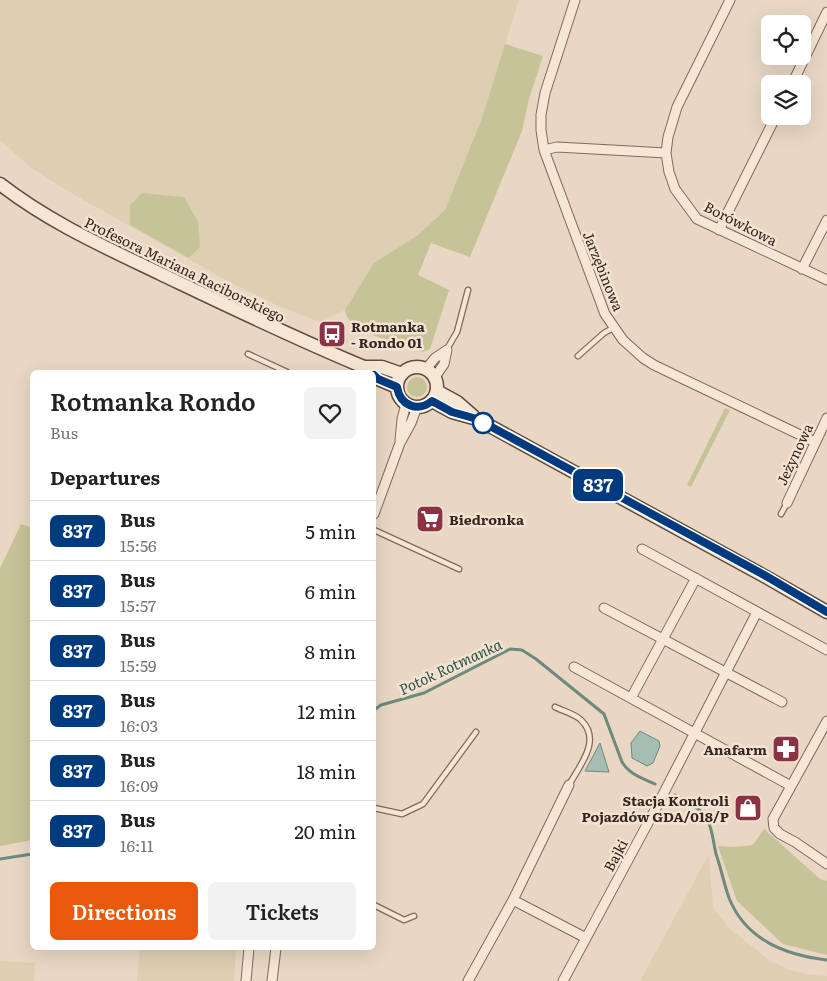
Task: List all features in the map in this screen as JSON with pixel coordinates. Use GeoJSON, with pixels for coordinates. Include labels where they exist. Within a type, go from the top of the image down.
{"type":"FeatureCollection","features":[{"type":"Feature","properties":{"kind":"main road","name":"Profesora Mariana Raciborskiego"},"geometry":{"type":"LineString","coordinates":[[0,184],[33,208],[92,241],[282,333],[365,370]]}},
{"type":"Feature","properties":{"kind":"main road","name":"Profesora Mariana Raciborskiego"},"geometry":{"type":"LineString","coordinates":[[375,370],[382,367],[402,374]]}},
{"type":"Feature","properties":{"kind":"main road"},"geometry":{"type":"LineString","coordinates":[[435,396],[422,407],[412,405],[401,399],[397,387],[402,374],[413,367],[430,373],[435,396],[452,412],[477,419],[766,576],[827,612]]}},
{"type":"Feature","properties":{"kind":"main road","name":"Profesora Mariana Raciborskiego"},"geometry":{"type":"LineString","coordinates":[[376,377],[397,387]]}},
{"type":"Feature","properties":{"kind":"street","name":"Jarzębinowa"},"geometry":{"type":"LineString","coordinates":[[574,0],[545,93],[541,115],[541,130],[544,150],[600,303],[613,328],[632,349],[654,364],[815,442]]}},
{"type":"Feature","properties":{"kind":"street","name":"Borówkowa"},"geometry":{"type":"LineString","coordinates":[[730,0],[677,107],[668,137],[666,153],[669,172],[675,189],[697,219],[827,280]]}},
{"type":"Feature","properties":{"kind":"street"},"geometry":{"type":"LineString","coordinates":[[796,75],[827,12]]}},
{"type":"Feature","properties":{"kind":"street"},"geometry":{"type":"LineString","coordinates":[[719,230],[772,125]]}},
{"type":"Feature","properties":{"kind":"street"},"geometry":{"type":"LineString","coordinates":[[544,150],[557,147],[666,153]]}},
{"type":"Feature","properties":{"kind":"street"},"geometry":{"type":"LineString","coordinates":[[802,269],[827,220]]}},
{"type":"Feature","properties":{"kind":"street"},"geometry":{"type":"LineString","coordinates":[[430,373],[435,358],[446,350]]}},
{"type":"Feature","properties":{"kind":"street"},"geometry":{"type":"LineString","coordinates":[[376,509],[400,443],[402,420],[412,405]]}},
{"type":"Feature","properties":{"kind":"street","name":"Jeżynowa"},"geometry":{"type":"LineString","coordinates":[[786,503],[827,418]]}},
{"type":"Feature","properties":{"kind":"street"},"geometry":{"type":"LineString","coordinates":[[642,549],[827,650]]}},
{"type":"Feature","properties":{"kind":"street"},"geometry":{"type":"LineString","coordinates":[[631,698],[696,578]]}},
{"type":"Feature","properties":{"kind":"street"},"geometry":{"type":"LineString","coordinates":[[604,608],[782,702]]}},
{"type":"Feature","properties":{"kind":"street","name":"Bajki"},"geometry":{"type":"LineString","coordinates":[[563,981],[757,612]]}},
{"type":"Feature","properties":{"kind":"street"},"geometry":{"type":"LineString","coordinates":[[574,667],[791,786]]}},
{"type":"Feature","properties":{"kind":"street"},"geometry":{"type":"LineString","coordinates":[[827,721],[773,819],[774,828],[780,834],[827,864]]}},
{"type":"Feature","properties":{"kind":"street"},"geometry":{"type":"LineString","coordinates":[[468,981],[513,900],[570,785]]}},
{"type":"Feature","properties":{"kind":"street"},"geometry":{"type":"LineString","coordinates":[[513,900],[586,938]]}},
{"type":"Feature","properties":{"kind":"street"},"geometry":{"type":"LineString","coordinates":[[246,981],[249,950]]}},
{"type":"Feature","properties":{"kind":"street"},"geometry":{"type":"LineString","coordinates":[[272,981],[276,950]]}},
{"type":"Feature","properties":{"kind":"lane"},"geometry":{"type":"LineString","coordinates":[[446,350],[457,332],[468,290]]}},
{"type":"Feature","properties":{"kind":"lane"},"geometry":{"type":"LineString","coordinates":[[578,356],[604,333],[613,328]]}},
{"type":"Feature","properties":{"kind":"lane"},"geometry":{"type":"LineString","coordinates":[[248,354],[283,370]]}},
{"type":"Feature","properties":{"kind":"lane"},"geometry":{"type":"LineString","coordinates":[[781,514],[786,503]]}},
{"type":"Feature","properties":{"kind":"lane"},"geometry":{"type":"LineString","coordinates":[[376,531],[459,569]]}},
{"type":"Feature","properties":{"kind":"lane"},"geometry":{"type":"LineString","coordinates":[[555,707],[581,719],[590,738],[589,749],[570,785]]}},
{"type":"Feature","properties":{"kind":"lane"},"geometry":{"type":"LineString","coordinates":[[376,808],[402,814],[423,804],[476,732]]}},
{"type":"Feature","properties":{"kind":"lane"},"geometry":{"type":"LineString","coordinates":[[376,906],[404,920],[414,916]]}},
{"type":"Feature","properties":{"kind":"shaded area"},"geometry":{"type":"Polygon","coordinates":[[[0,0],[519,0],[482,118],[445,210],[418,235],[374,263],[345,310],[320,322],[283,308],[233,284],[73,194],[30,167],[0,140],[0,0]]]}},
{"type":"Feature","properties":{"kind":"shaded area"},"geometry":{"type":"Polygon","coordinates":[[[505,44],[543,56],[529,99],[522,131],[470,257],[431,243],[418,275],[449,290],[430,349],[423,352],[364,331],[350,321],[345,310],[374,263],[418,235],[445,210],[482,118],[505,44]]]}},
{"type":"Feature","properties":{"kind":"shaded area"},"geometry":{"type":"Polygon","coordinates":[[[142,193],[184,197],[198,222],[200,247],[189,258],[130,225],[130,205],[142,193]]]}},
{"type":"Feature","properties":{"kind":"shaded area"},"geometry":{"type":"Polygon","coordinates":[[[417,377],[424,380],[427,387],[424,394],[417,397],[410,394],[407,387],[410,380],[417,377]]]}},
{"type":"Feature","properties":{"kind":"shaded area"},"geometry":{"type":"Polygon","coordinates":[[[725,408],[730,410],[691,487],[687,485],[725,408]]]}},
{"type":"Feature","properties":{"kind":"shaded area"},"geometry":{"type":"Polygon","coordinates":[[[21,524],[30,527],[30,840],[0,846],[0,568],[21,524]]]}},
{"type":"Feature","properties":{"kind":"shaded area"},"geometry":{"type":"Polygon","coordinates":[[[640,731],[659,741],[660,746],[653,763],[647,766],[632,758],[631,743],[640,731]]]}},
{"type":"Feature","properties":{"kind":"shaded area"},"geometry":{"type":"Polygon","coordinates":[[[600,743],[609,772],[585,771],[600,743]]]}},
{"type":"Feature","properties":{"kind":"shaded area"},"geometry":{"type":"Polygon","coordinates":[[[764,829],[820,879],[827,881],[827,955],[783,944],[737,901],[718,846],[753,845],[764,829]]]}},
{"type":"Feature","properties":{"kind":"shaded area"},"geometry":{"type":"Polygon","coordinates":[[[709,854],[713,908],[730,929],[769,960],[789,970],[811,975],[827,976],[827,981],[640,981],[709,854]]]}},
{"type":"Feature","properties":{"kind":"shaded area"},"geometry":{"type":"Polygon","coordinates":[[[140,950],[236,950],[234,981],[137,981],[140,950]]]}},
{"type":"Feature","properties":{"kind":"shaded area"},"geometry":{"type":"Polygon","coordinates":[[[0,961],[35,963],[34,981],[0,981],[0,961]]]}},
{"type":"Feature","properties":{"kind":"waterway","name":"Potok Rotmanka"},"geometry":{"type":"LineString","coordinates":[[376,709],[381,705],[424,693],[510,649],[522,650],[536,659],[604,714],[622,762],[628,770],[655,784]]}},
{"type":"Feature","properties":{"kind":"waterway","name":"Potok Rotmanka"},"geometry":{"type":"LineString","coordinates":[[675,795],[698,809],[707,818],[729,898],[736,913],[746,925],[756,935],[782,949],[811,958],[827,960]]}},
{"type":"Feature","properties":{"kind":"waterway","name":"Potok Rotmanka"},"geometry":{"type":"LineString","coordinates":[[0,859],[30,854]]}},
{"type":"Feature","properties":{"kind":"bus line","name":"837"},"geometry":{"type":"LineString","coordinates":[[376,377],[397,387],[401,399],[406,404],[422,407],[432,401],[452,412],[477,419],[766,576],[827,612]]}},
{"type":"Feature","properties":{"kind":"place","name":"Rotmanka - Rondo 01"},"geometry":{"type":"Point","coordinates":[332,334]}},
{"type":"Feature","properties":{"kind":"place","name":"Biedronka"},"geometry":{"type":"Point","coordinates":[430,519]}},
{"type":"Feature","properties":{"kind":"place","name":"Anafarm"},"geometry":{"type":"Point","coordinates":[786,749]}},
{"type":"Feature","properties":{"kind":"place","name":"Stacja Kontroli Pojazdów GDA/018/P"},"geometry":{"type":"Point","coordinates":[748,808]}}]}
